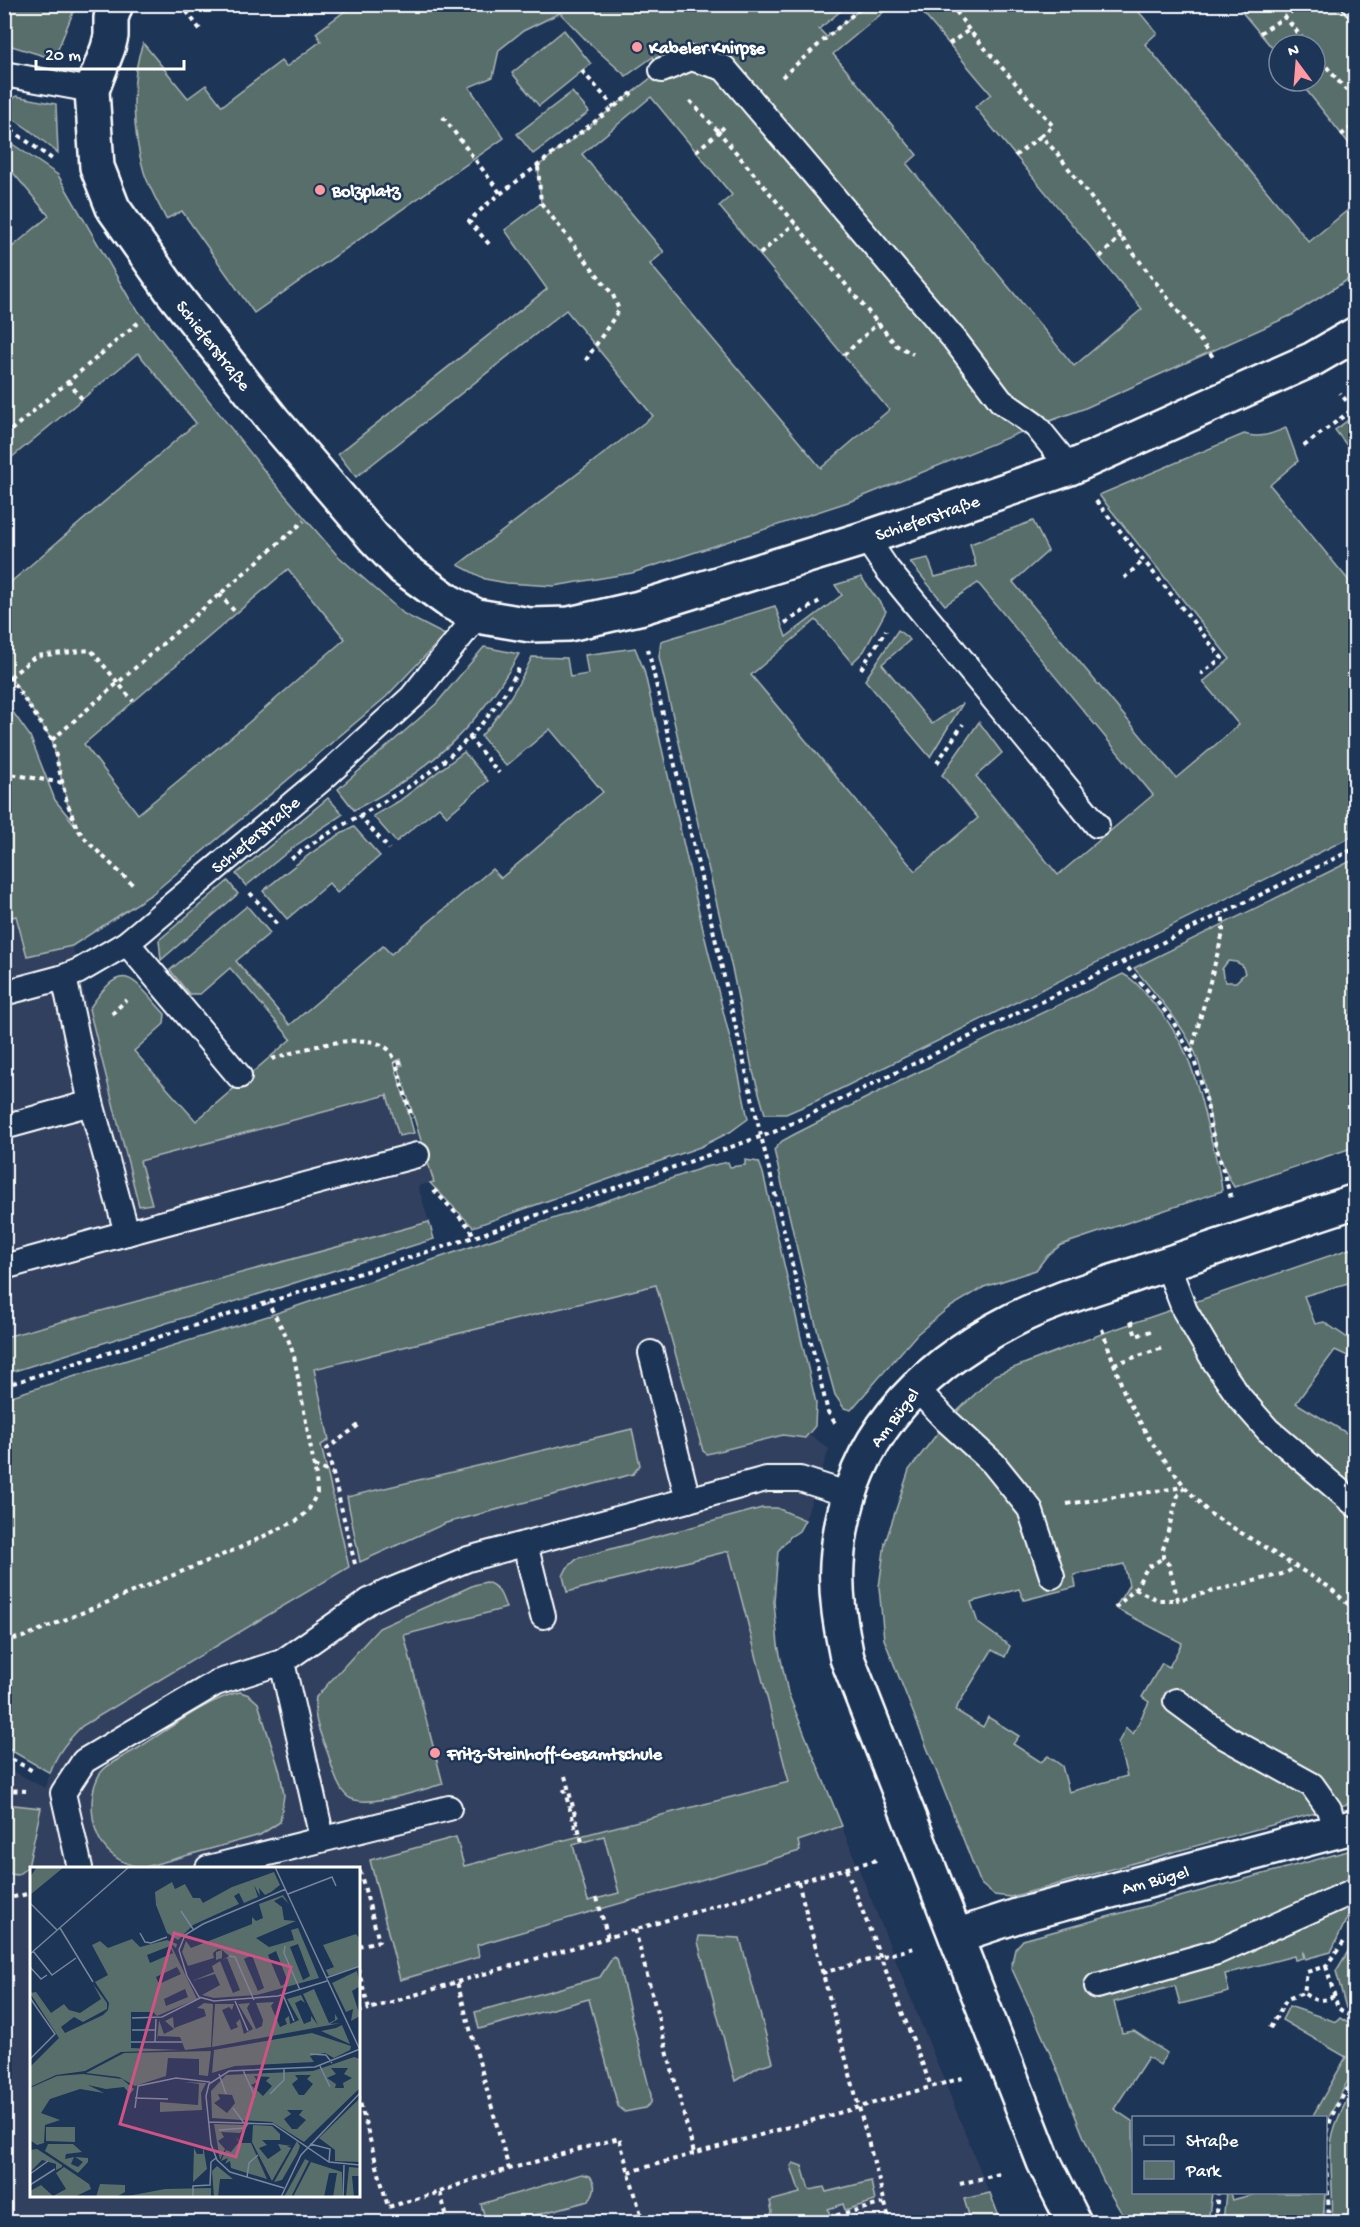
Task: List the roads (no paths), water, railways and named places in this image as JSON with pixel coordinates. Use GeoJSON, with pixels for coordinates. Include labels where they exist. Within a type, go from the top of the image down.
{"type":"FeatureCollection","features":[{"type":"Feature","properties":{"kind":"street","name":"Schieferstraße"},"geometry":{"type":"LineString","coordinates":[[116,4],[111,18],[108,48],[92,90],[97,167],[113,208],[173,293],[273,420],[374,538],[403,568],[450,602],[477,616],[530,625],[569,624],[639,608],[866,538],[1070,468],[1313,359],[1356,334]]}},
{"type":"Feature","properties":{"kind":"street","name":"Am Bügel"},"geometry":{"type":"LineString","coordinates":[[1074,2223],[1044,2162],[847,1658],[839,1614],[837,1564],[850,1495],[869,1450],[885,1423],[915,1387],[958,1352],[1014,1319],[1088,1290],[1356,1201]]}},
{"type":"Feature","properties":{"kind":"street","name":"Am Bügel"},"geometry":{"type":"LineString","coordinates":[[956,1936],[1011,1917],[1346,1828]]}},
{"type":"Feature","properties":{"kind":"lane"},"geometry":{"type":"LineString","coordinates":[[662,70],[692,58],[724,68],[954,339],[1002,400],[1036,426],[1070,468]]}},
{"type":"Feature","properties":{"kind":"lane"},"geometry":{"type":"LineString","coordinates":[[4,74],[92,90]]}},
{"type":"Feature","properties":{"kind":"lane"},"geometry":{"type":"LineString","coordinates":[[866,538],[887,569],[1097,825]]}},
{"type":"Feature","properties":{"kind":"lane","name":"Schieferstraße"},"geometry":{"type":"LineString","coordinates":[[4,993],[79,971],[127,943],[322,778],[412,698],[477,616]]}},
{"type":"Feature","properties":{"kind":"lane"},"geometry":{"type":"LineString","coordinates":[[127,943],[239,1076]]}},
{"type":"Feature","properties":{"kind":"lane"},"geometry":{"type":"LineString","coordinates":[[64,977],[91,1103],[127,1233]]}},
{"type":"Feature","properties":{"kind":"lane"},"geometry":{"type":"LineString","coordinates":[[4,1127],[91,1103]]}},
{"type":"Feature","properties":{"kind":"lane"},"geometry":{"type":"LineString","coordinates":[[4,1267],[417,1155]]}},
{"type":"Feature","properties":{"kind":"lane"},"geometry":{"type":"LineString","coordinates":[[1167,1264],[1185,1311],[1215,1362],[1240,1398],[1268,1430],[1356,1505]]}},
{"type":"Feature","properties":{"kind":"lane"},"geometry":{"type":"LineString","coordinates":[[651,1353],[688,1500]]}},
{"type":"Feature","properties":{"kind":"lane"},"geometry":{"type":"LineString","coordinates":[[915,1387],[947,1421],[993,1463],[1030,1509],[1052,1576]]}},
{"type":"Feature","properties":{"kind":"lane"},"geometry":{"type":"LineString","coordinates":[[80,1867],[63,1793],[84,1761],[216,1683],[282,1662],[369,1601],[387,1592],[468,1559],[766,1479],[800,1479],[850,1495]]}},
{"type":"Feature","properties":{"kind":"lane"},"geometry":{"type":"LineString","coordinates":[[525,1544],[543,1616]]}},
{"type":"Feature","properties":{"kind":"lane"},"geometry":{"type":"LineString","coordinates":[[282,1662],[322,1838]]}},
{"type":"Feature","properties":{"kind":"lane"},"geometry":{"type":"LineString","coordinates":[[1176,1701],[1225,1737],[1312,1785],[1346,1828]]}},
{"type":"Feature","properties":{"kind":"lane"},"geometry":{"type":"LineString","coordinates":[[215,1867],[322,1838],[449,1808]]}},
{"type":"Feature","properties":{"kind":"lane"},"geometry":{"type":"LineString","coordinates":[[1097,1986],[1217,1952],[1356,1890]]}},
{"type":"Feature","properties":{"kind":"place","name":"Kabeler Knirpse"},"geometry":{"type":"Point","coordinates":[637,47]}},
{"type":"Feature","properties":{"kind":"place","name":"Bolzplatz"},"geometry":{"type":"Point","coordinates":[320,190]}},
{"type":"Feature","properties":{"kind":"place","name":"Fritz-Steinhoff-Gesamtschule"},"geometry":{"type":"Point","coordinates":[435,1753]}}]}
